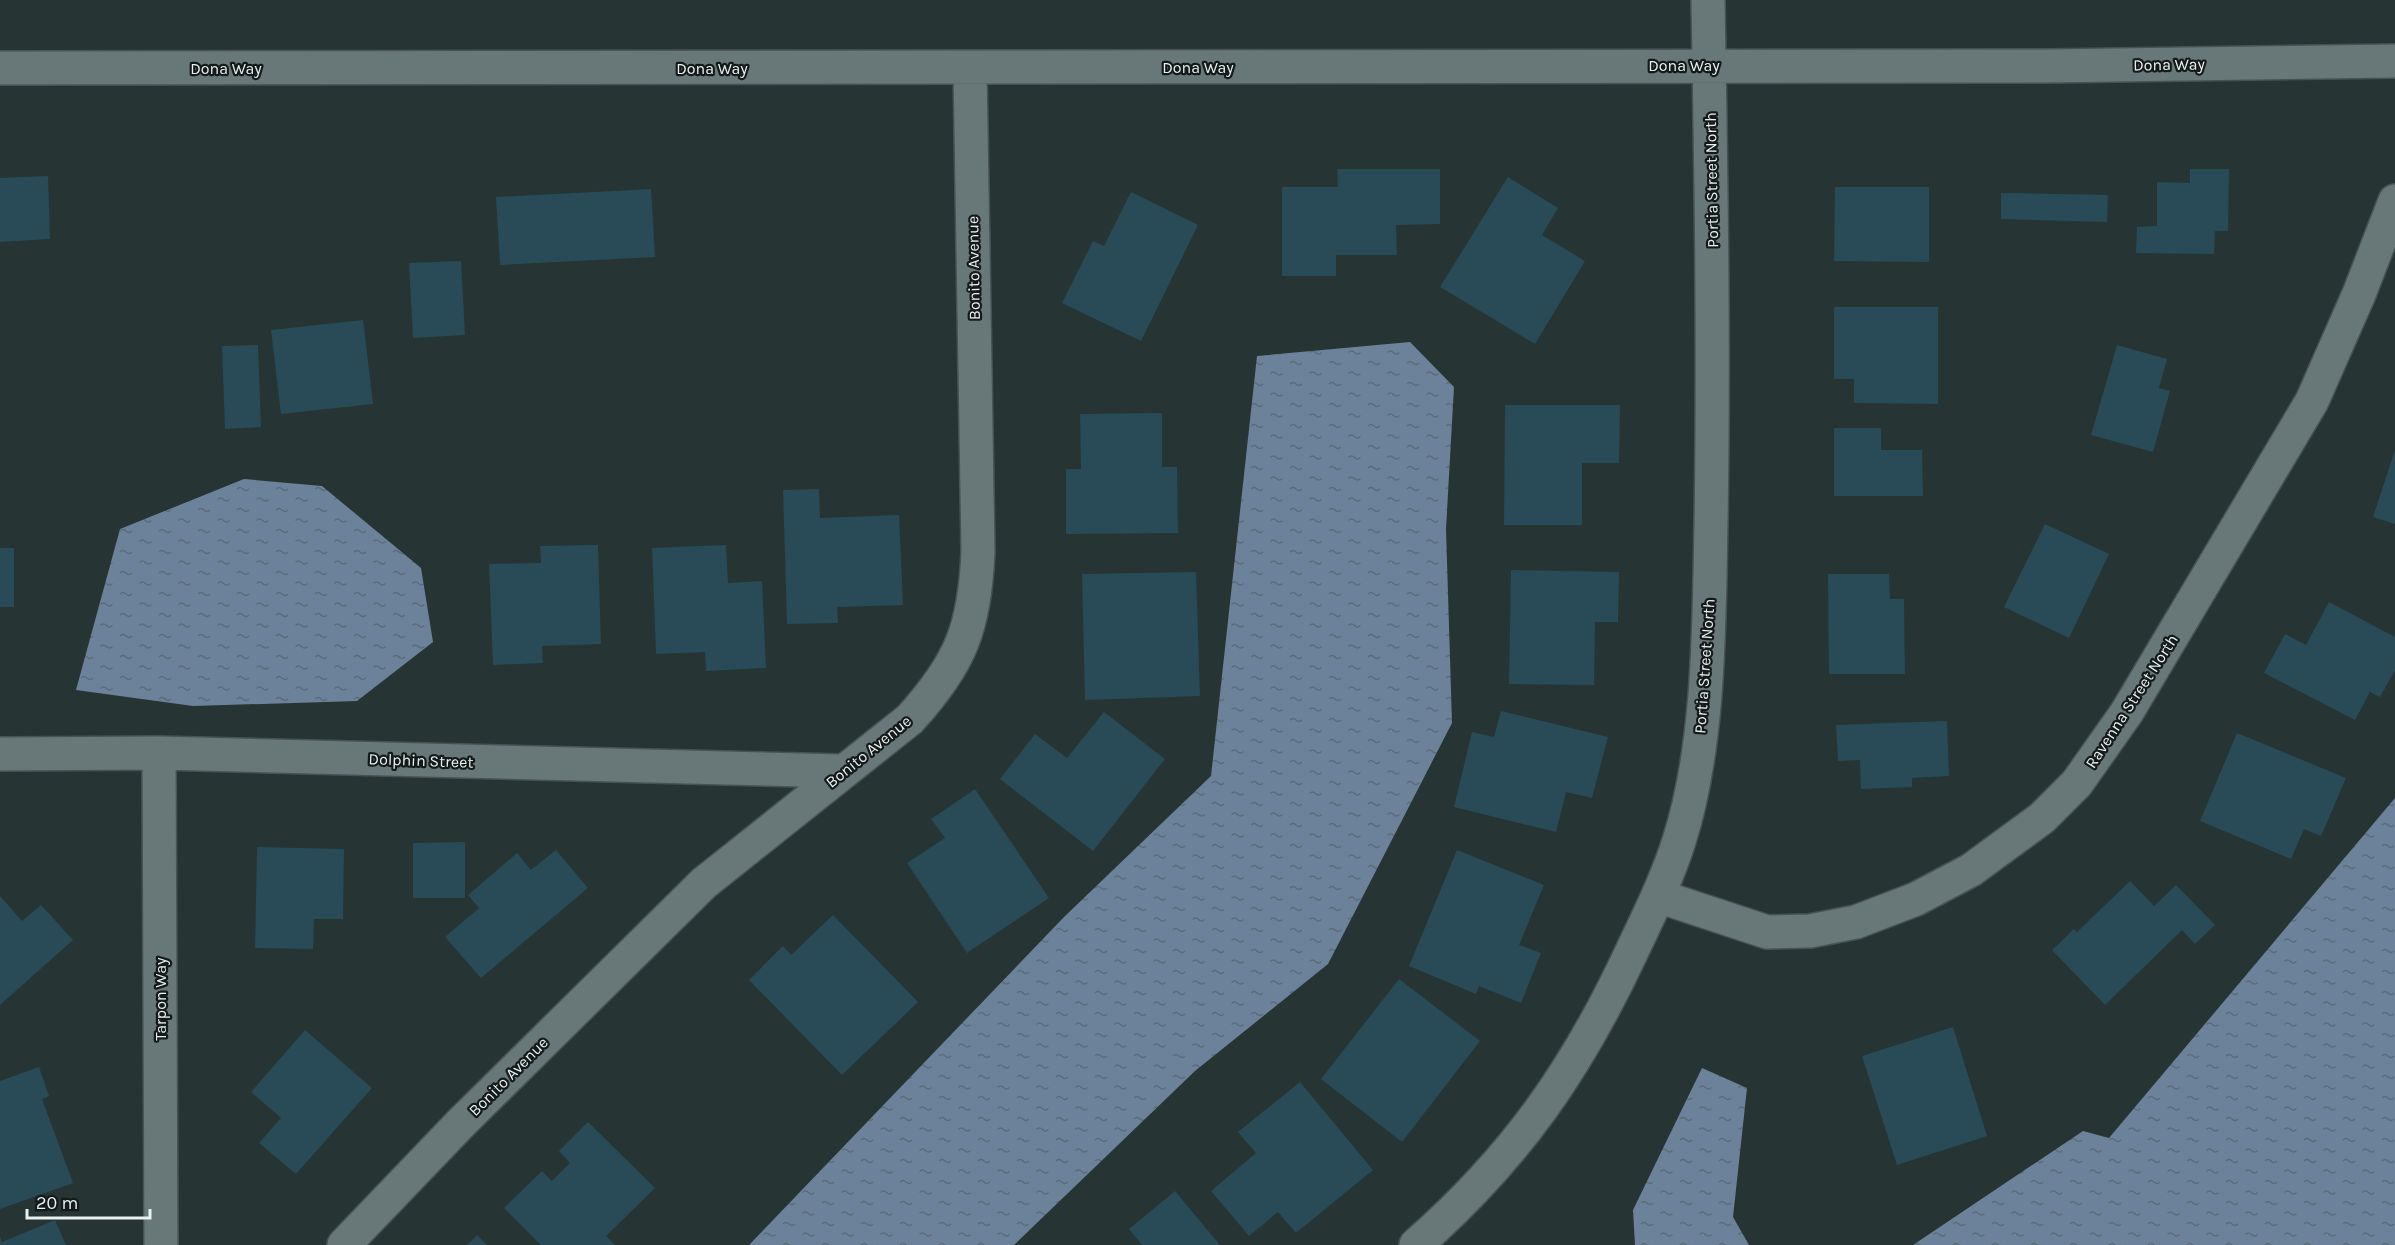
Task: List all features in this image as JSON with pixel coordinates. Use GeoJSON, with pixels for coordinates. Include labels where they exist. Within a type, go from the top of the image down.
{"type":"FeatureCollection","features":[{"type":"Feature","properties":{"kind":"street","name":"Portia Street North"},"geometry":{"type":"LineString","coordinates":[[1416,1245],[1489,1175],[1535,1121],[1577,1057],[1608,1000],[1658,896],[1680,839],[1699,745],[1706,647],[1713,389],[1708,0]]}},
{"type":"Feature","properties":{"kind":"street","name":"Dona Way"},"geometry":{"type":"LineString","coordinates":[[0,68],[970,69],[1709,65],[2048,66],[2395,61]]}},
{"type":"Feature","properties":{"kind":"street","name":"Bonito Avenue"},"geometry":{"type":"LineString","coordinates":[[344,1245],[461,1123],[704,883],[910,719],[933,693],[956,658],[969,627],[976,590],[978,551],[970,69]]}},
{"type":"Feature","properties":{"kind":"street","name":"Ravenna Street North"},"geometry":{"type":"LineString","coordinates":[[1658,896],[1767,932],[1810,931],[1856,922],[1916,899],[1971,870],[2042,818],[2077,783],[2127,712],[2200,593],[2312,400],[2359,294],[2395,201]]}},
{"type":"Feature","properties":{"kind":"street","name":"Dolphin Street"},"geometry":{"type":"LineString","coordinates":[[0,754],[159,753],[842,771]]}},
{"type":"Feature","properties":{"kind":"street","name":"Tarpon Way"},"geometry":{"type":"LineString","coordinates":[[159,753],[161,1245]]}},
{"type":"Feature","properties":{"kind":"water"},"geometry":{"type":"Polygon","coordinates":[[[1410,342],[1454,387],[1446,529],[1452,723],[1328,964],[1195,1071],[1014,1245],[749,1245],[1064,917],[1211,776],[1257,356],[1410,342]]]}},
{"type":"Feature","properties":{"kind":"water"},"geometry":{"type":"Polygon","coordinates":[[[244,479],[322,486],[421,568],[433,642],[357,701],[193,706],[76,690],[120,529],[244,479]]]}},
{"type":"Feature","properties":{"kind":"water"},"geometry":{"type":"Polygon","coordinates":[[[2395,798],[2395,1245],[1913,1245],[2083,1131],[2109,1138],[2395,798]]]}},
{"type":"Feature","properties":{"kind":"water"},"geometry":{"type":"Polygon","coordinates":[[[1702,1068],[1747,1088],[1733,1217],[1749,1245],[1635,1245],[1633,1210],[1702,1068]]]}},
{"type":"Feature","properties":{"kind":"building"},"geometry":{"type":"Polygon","coordinates":[[[1337,169],[1440,169],[1440,224],[1396,225],[1397,255],[1336,255],[1336,276],[1282,276],[1282,187],[1338,187],[1337,169]]]}},
{"type":"Feature","properties":{"kind":"building"},"geometry":{"type":"Polygon","coordinates":[[[2190,169],[2229,169],[2228,231],[2215,231],[2214,254],[2136,253],[2137,227],[2157,226],[2157,182],[2190,183],[2190,169]]]}},
{"type":"Feature","properties":{"kind":"building"},"geometry":{"type":"Polygon","coordinates":[[[48,176],[50,239],[0,242],[0,178],[48,176]]]}},
{"type":"Feature","properties":{"kind":"building"},"geometry":{"type":"Polygon","coordinates":[[[1508,177],[1558,208],[1542,235],[1585,261],[1535,344],[1440,287],[1508,177]]]}},
{"type":"Feature","properties":{"kind":"building"},"geometry":{"type":"Polygon","coordinates":[[[1835,187],[1929,187],[1929,262],[1834,261],[1835,187]]]}},
{"type":"Feature","properties":{"kind":"building"},"geometry":{"type":"Polygon","coordinates":[[[651,189],[655,257],[500,265],[496,197],[651,189]]]}},
{"type":"Feature","properties":{"kind":"building"},"geometry":{"type":"Polygon","coordinates":[[[1131,192],[1198,225],[1141,341],[1062,303],[1093,241],[1104,246],[1131,192]]]}},
{"type":"Feature","properties":{"kind":"building"},"geometry":{"type":"Polygon","coordinates":[[[2001,193],[2108,195],[2107,222],[2001,219],[2001,193]]]}},
{"type":"Feature","properties":{"kind":"building"},"geometry":{"type":"Polygon","coordinates":[[[461,261],[465,335],[413,338],[409,263],[461,261]]]}},
{"type":"Feature","properties":{"kind":"building"},"geometry":{"type":"Polygon","coordinates":[[[1834,307],[1938,307],[1938,404],[1854,403],[1854,379],[1834,379],[1834,307]]]}},
{"type":"Feature","properties":{"kind":"building"},"geometry":{"type":"Polygon","coordinates":[[[363,320],[373,404],[281,414],[271,330],[363,320]]]}},
{"type":"Feature","properties":{"kind":"building"},"geometry":{"type":"Polygon","coordinates":[[[258,345],[261,427],[225,429],[222,346],[258,345]]]}},
{"type":"Feature","properties":{"kind":"building"},"geometry":{"type":"Polygon","coordinates":[[[2117,345],[2167,359],[2159,388],[2170,391],[2153,452],[2091,435],[2117,345]]]}},
{"type":"Feature","properties":{"kind":"building"},"geometry":{"type":"Polygon","coordinates":[[[1505,405],[1620,405],[1619,463],[1582,463],[1582,525],[1504,525],[1505,405]]]}},
{"type":"Feature","properties":{"kind":"building"},"geometry":{"type":"Polygon","coordinates":[[[1162,413],[1162,467],[1177,467],[1178,533],[1066,534],[1066,469],[1081,469],[1080,414],[1162,413]]]}},
{"type":"Feature","properties":{"kind":"building"},"geometry":{"type":"Polygon","coordinates":[[[1834,428],[1881,428],[1881,450],[1922,450],[1923,496],[1834,496],[1834,428]]]}},
{"type":"Feature","properties":{"kind":"building"},"geometry":{"type":"Polygon","coordinates":[[[2395,450],[2395,524],[2373,517],[2395,450]]]}},
{"type":"Feature","properties":{"kind":"building"},"geometry":{"type":"Polygon","coordinates":[[[819,489],[820,518],[899,515],[903,605],[837,607],[838,623],[787,624],[783,490],[819,489]]]}},
{"type":"Feature","properties":{"kind":"building"},"geometry":{"type":"Polygon","coordinates":[[[2045,524],[2109,554],[2069,638],[2004,607],[2045,524]]]}},
{"type":"Feature","properties":{"kind":"building"},"geometry":{"type":"Polygon","coordinates":[[[598,545],[601,644],[542,646],[543,663],[493,665],[489,564],[541,563],[540,546],[598,545]]]}},
{"type":"Feature","properties":{"kind":"building"},"geometry":{"type":"Polygon","coordinates":[[[726,545],[728,583],[762,581],[766,668],[706,671],[705,652],[656,654],[652,548],[726,545]]]}},
{"type":"Feature","properties":{"kind":"building"},"geometry":{"type":"Polygon","coordinates":[[[0,548],[14,548],[14,607],[0,607],[0,548]]]}},
{"type":"Feature","properties":{"kind":"building"},"geometry":{"type":"Polygon","coordinates":[[[1511,570],[1619,572],[1618,622],[1595,622],[1594,685],[1509,684],[1511,570]]]}},
{"type":"Feature","properties":{"kind":"building"},"geometry":{"type":"Polygon","coordinates":[[[1196,572],[1200,696],[1085,700],[1082,574],[1196,572]]]}},
{"type":"Feature","properties":{"kind":"building"},"geometry":{"type":"Polygon","coordinates":[[[1828,574],[1889,574],[1890,599],[1904,599],[1905,674],[1829,674],[1828,574]]]}},
{"type":"Feature","properties":{"kind":"building"},"geometry":{"type":"Polygon","coordinates":[[[2329,602],[2395,637],[2395,670],[2380,697],[2370,692],[2355,720],[2264,673],[2285,634],[2306,645],[2329,602]]]}},
{"type":"Feature","properties":{"kind":"building"},"geometry":{"type":"Polygon","coordinates":[[[1501,711],[1608,737],[1592,798],[1566,792],[1556,832],[1454,807],[1472,732],[1494,737],[1501,711]]]}},
{"type":"Feature","properties":{"kind":"building"},"geometry":{"type":"Polygon","coordinates":[[[1104,712],[1165,759],[1093,851],[1000,779],[1035,734],[1067,758],[1104,712]]]}},
{"type":"Feature","properties":{"kind":"building"},"geometry":{"type":"Polygon","coordinates":[[[1947,721],[1949,776],[1912,778],[1912,787],[1861,789],[1860,760],[1838,761],[1836,725],[1947,721]]]}},
{"type":"Feature","properties":{"kind":"building"},"geometry":{"type":"Polygon","coordinates":[[[2237,733],[2346,778],[2321,836],[2304,829],[2291,859],[2200,821],[2237,733]]]}},
{"type":"Feature","properties":{"kind":"building"},"geometry":{"type":"Polygon","coordinates":[[[975,789],[1049,898],[967,953],[907,863],[945,838],[931,819],[975,789]]]}},
{"type":"Feature","properties":{"kind":"building"},"geometry":{"type":"Polygon","coordinates":[[[465,842],[465,898],[413,898],[413,843],[465,842]]]}},
{"type":"Feature","properties":{"kind":"building"},"geometry":{"type":"Polygon","coordinates":[[[257,847],[344,849],[343,919],[314,919],[313,949],[255,948],[257,847]]]}},
{"type":"Feature","properties":{"kind":"building"},"geometry":{"type":"Polygon","coordinates":[[[556,850],[588,888],[481,978],[445,937],[479,908],[468,895],[517,853],[531,870],[556,850]]]}},
{"type":"Feature","properties":{"kind":"building"},"geometry":{"type":"Polygon","coordinates":[[[1457,850],[1544,885],[1519,945],[1541,953],[1521,1003],[1479,986],[1476,994],[1409,966],[1457,850]]]}},
{"type":"Feature","properties":{"kind":"building"},"geometry":{"type":"Polygon","coordinates":[[[2130,881],[2154,906],[2176,885],[2215,925],[2195,944],[2182,930],[2105,1005],[2052,950],[2074,929],[2077,932],[2130,881]]]}},
{"type":"Feature","properties":{"kind":"building"},"geometry":{"type":"Polygon","coordinates":[[[0,896],[22,921],[41,905],[73,940],[0,1005],[0,896]]]}},
{"type":"Feature","properties":{"kind":"building"},"geometry":{"type":"Polygon","coordinates":[[[833,915],[918,1002],[842,1075],[749,980],[783,946],[791,955],[833,915]]]}},
{"type":"Feature","properties":{"kind":"building"},"geometry":{"type":"Polygon","coordinates":[[[1399,979],[1480,1041],[1402,1142],[1321,1079],[1399,979]]]}},
{"type":"Feature","properties":{"kind":"building"},"geometry":{"type":"Polygon","coordinates":[[[1953,1027],[1987,1136],[1897,1165],[1862,1056],[1953,1027]]]}},
{"type":"Feature","properties":{"kind":"building"},"geometry":{"type":"Polygon","coordinates":[[[305,1030],[372,1088],[296,1174],[259,1143],[281,1118],[251,1092],[305,1030]]]}},
{"type":"Feature","properties":{"kind":"building"},"geometry":{"type":"Polygon","coordinates":[[[39,1067],[49,1096],[42,1099],[73,1183],[0,1209],[0,1081],[39,1067]]]}},
{"type":"Feature","properties":{"kind":"building"},"geometry":{"type":"Polygon","coordinates":[[[1300,1082],[1373,1170],[1296,1233],[1278,1212],[1249,1236],[1211,1191],[1256,1153],[1238,1132],[1300,1082]]]}},
{"type":"Feature","properties":{"kind":"building"},"geometry":{"type":"Polygon","coordinates":[[[588,1122],[655,1188],[606,1236],[615,1245],[541,1245],[504,1208],[542,1171],[552,1181],[570,1163],[559,1151],[588,1122]]]}},
{"type":"Feature","properties":{"kind":"building"},"geometry":{"type":"Polygon","coordinates":[[[1175,1191],[1220,1245],[1142,1245],[1129,1229],[1175,1191]]]}},
{"type":"Feature","properties":{"kind":"building"},"geometry":{"type":"Polygon","coordinates":[[[55,1220],[66,1245],[0,1245],[0,1237],[2,1242],[55,1220]]]}},
{"type":"Feature","properties":{"kind":"building"},"geometry":{"type":"Polygon","coordinates":[[[477,1235],[487,1245],[467,1245],[477,1235]]]}}]}
